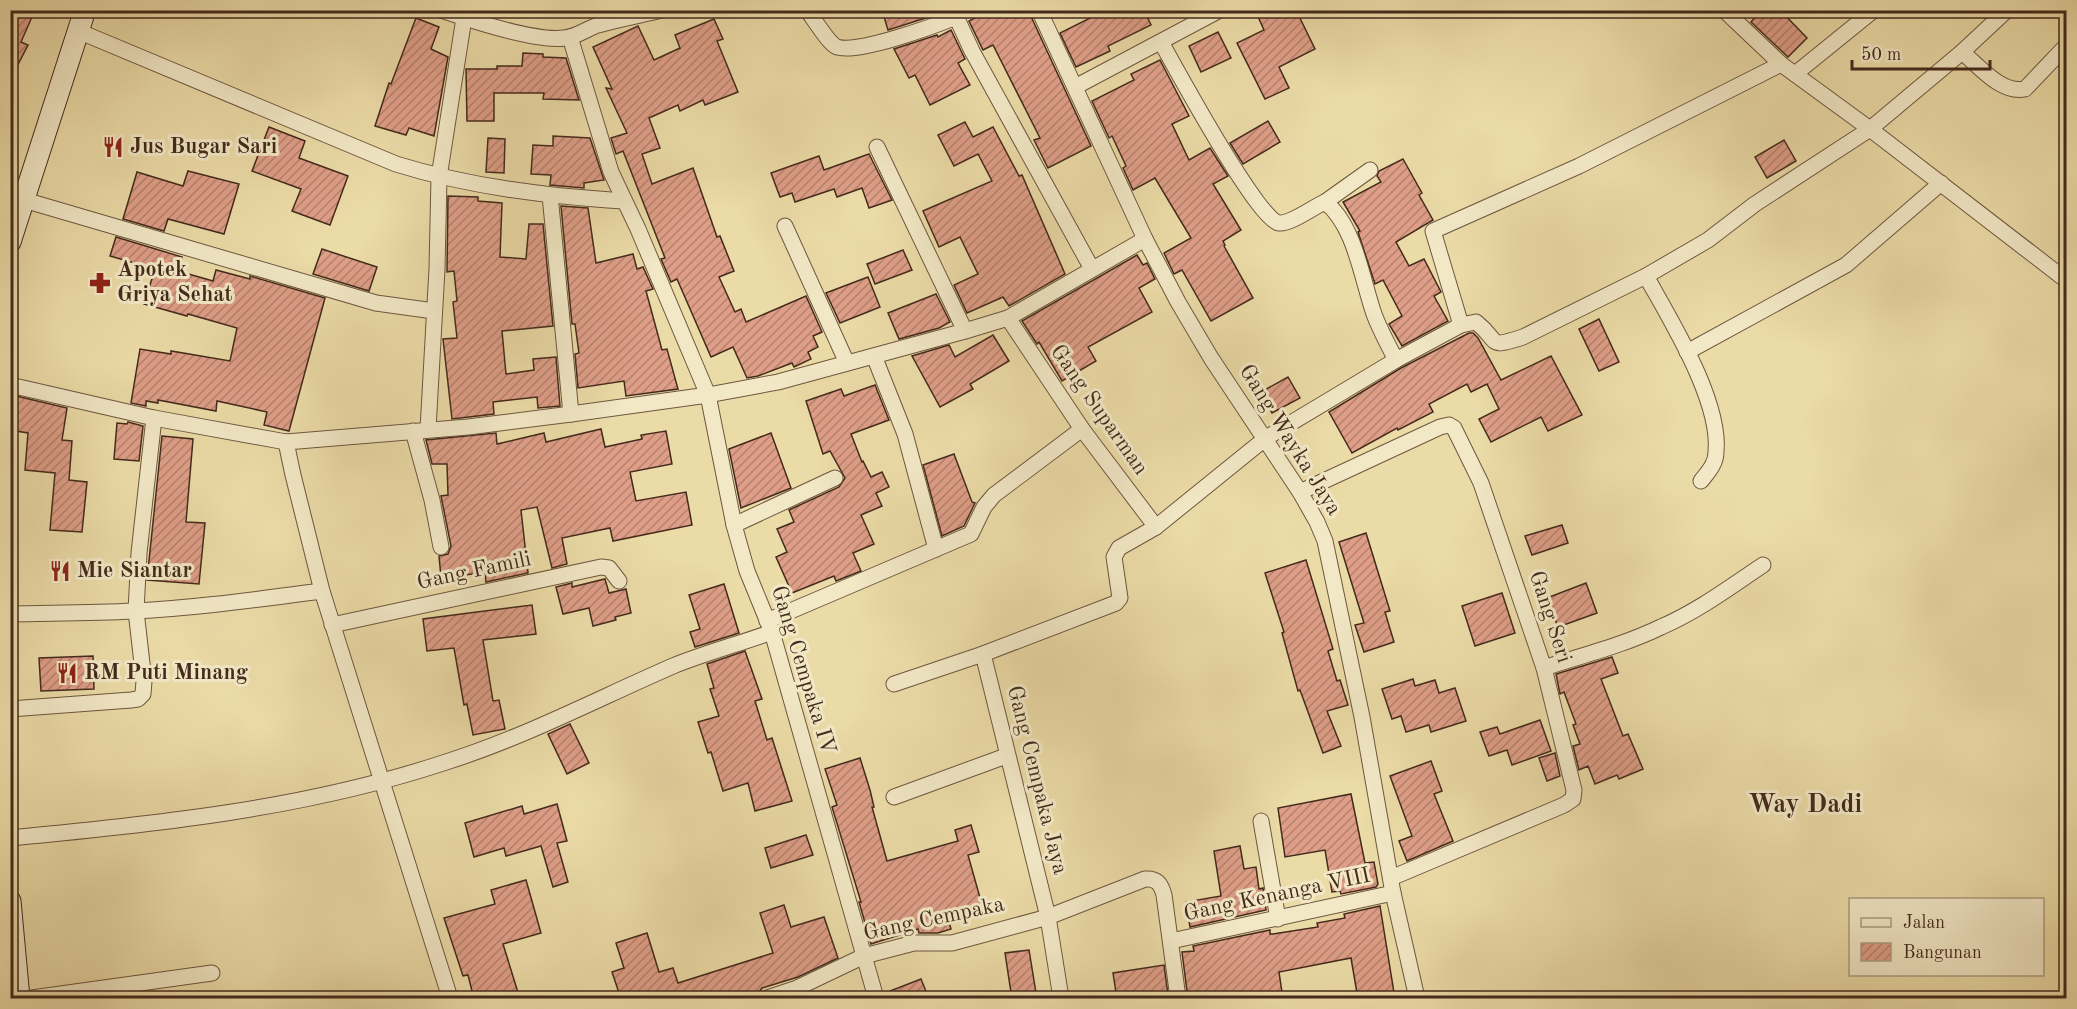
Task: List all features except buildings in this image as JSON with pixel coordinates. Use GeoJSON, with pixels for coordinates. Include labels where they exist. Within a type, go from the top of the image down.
{"type":"FeatureCollection","features":[{"type":"Feature","properties":{"kind":"main road"},"geometry":{"type":"LineString","coordinates":[[10,242],[85,10]]}},
{"type":"Feature","properties":{"kind":"main road"},"geometry":{"type":"LineString","coordinates":[[10,901],[19,999]]}},
{"type":"Feature","properties":{"kind":"street"},"geometry":{"type":"LineString","coordinates":[[441,10],[547,39],[570,37],[595,26],[662,10]]}},
{"type":"Feature","properties":{"kind":"street"},"geometry":{"type":"LineString","coordinates":[[807,10],[832,44],[842,48],[915,33],[955,14],[972,51],[1092,269]]}},
{"type":"Feature","properties":{"kind":"street","name":"Gang Wayka Jaya"},"geometry":{"type":"LineString","coordinates":[[1039,10],[1145,239],[1178,302],[1211,358],[1300,492],[1325,541],[1362,717],[1392,886],[1417,999]]}},
{"type":"Feature","properties":{"kind":"street"},"geometry":{"type":"LineString","coordinates":[[1075,87],[1220,10]]}},
{"type":"Feature","properties":{"kind":"street"},"geometry":{"type":"LineString","coordinates":[[1795,74],[1874,10]]}},
{"type":"Feature","properties":{"kind":"street"},"geometry":{"type":"LineString","coordinates":[[894,684],[982,654],[1118,602],[1120,598],[1114,557],[1119,548],[1156,527],[1266,438],[1396,360],[1461,326],[1476,322],[1495,343],[1503,344],[1523,337],[1646,276],[1708,240],[1755,204],[1870,129],[1962,52],[2007,10]]}},
{"type":"Feature","properties":{"kind":"street"},"geometry":{"type":"LineString","coordinates":[[1730,12],[1781,64],[2067,280]]}},
{"type":"Feature","properties":{"kind":"street"},"geometry":{"type":"LineString","coordinates":[[441,547],[420,430],[434,311],[439,177],[464,18]]}},
{"type":"Feature","properties":{"kind":"street"},"geometry":{"type":"LineString","coordinates":[[78,31],[396,164],[439,177],[550,195],[624,201]]}},
{"type":"Feature","properties":{"kind":"street","name":"Gang Cempaka IV"},"geometry":{"type":"LineString","coordinates":[[570,37],[611,172],[638,229],[708,395],[734,525],[747,572],[770,626],[876,999]]}},
{"type":"Feature","properties":{"kind":"street"},"geometry":{"type":"LineString","coordinates":[[1161,42],[1217,140],[1262,209],[1272,220],[1280,223],[1288,222],[1325,202],[1370,170]]}},
{"type":"Feature","properties":{"kind":"street"},"geometry":{"type":"LineString","coordinates":[[1962,52],[2000,84],[2017,91],[2025,89],[2067,46]]}},
{"type":"Feature","properties":{"kind":"street"},"geometry":{"type":"LineString","coordinates":[[1461,326],[1433,231],[1580,166],[1781,64]]}},
{"type":"Feature","properties":{"kind":"street"},"geometry":{"type":"LineString","coordinates":[[877,147],[964,331]]}},
{"type":"Feature","properties":{"kind":"street"},"geometry":{"type":"LineString","coordinates":[[1688,352],[1846,265],[1941,183]]}},
{"type":"Feature","properties":{"kind":"street"},"geometry":{"type":"LineString","coordinates":[[550,195],[571,414]]}},
{"type":"Feature","properties":{"kind":"street"},"geometry":{"type":"LineString","coordinates":[[24,200],[376,303],[434,311]]}},
{"type":"Feature","properties":{"kind":"street"},"geometry":{"type":"LineString","coordinates":[[1325,202],[1332,208],[1350,237],[1374,316],[1396,360]]}},
{"type":"Feature","properties":{"kind":"street"},"geometry":{"type":"LineString","coordinates":[[785,226],[847,363]]}},
{"type":"Feature","properties":{"kind":"street"},"geometry":{"type":"LineString","coordinates":[[10,384],[154,418],[286,442],[468,427],[571,414],[708,395],[778,382],[1008,318],[1145,239]]}},
{"type":"Feature","properties":{"kind":"street"},"geometry":{"type":"LineString","coordinates":[[1646,276],[1688,352],[1708,401],[1715,434],[1716,452],[1714,461],[1701,481]]}},
{"type":"Feature","properties":{"kind":"street","name":"Gang Suparman"},"geometry":{"type":"LineString","coordinates":[[1008,318],[1082,429],[1156,527]]}},
{"type":"Feature","properties":{"kind":"street"},"geometry":{"type":"LineString","coordinates":[[874,356],[905,434],[936,549]]}},
{"type":"Feature","properties":{"kind":"street"},"geometry":{"type":"LineString","coordinates":[[10,709],[131,700],[141,697],[144,681],[136,611],[139,553],[154,418]]}},
{"type":"Feature","properties":{"kind":"street","name":"Gang Seri"},"geometry":{"type":"LineString","coordinates":[[1300,492],[1440,427],[1449,425],[1454,428],[1481,483],[1544,668],[1574,790],[1573,799],[1392,886]]}},
{"type":"Feature","properties":{"kind":"street"},"geometry":{"type":"LineString","coordinates":[[10,838],[160,824],[298,802],[381,782],[504,743],[676,665],[770,626],[970,534],[984,507],[994,495],[1082,429]]}},
{"type":"Feature","properties":{"kind":"street"},"geometry":{"type":"LineString","coordinates":[[286,442],[303,521],[332,625],[450,999]]}},
{"type":"Feature","properties":{"kind":"street"},"geometry":{"type":"LineString","coordinates":[[734,525],[835,478]]}},
{"type":"Feature","properties":{"kind":"street"},"geometry":{"type":"LineString","coordinates":[[1544,668],[1662,627],[1697,609],[1763,565]]}},
{"type":"Feature","properties":{"kind":"street","name":"Gang Famili"},"geometry":{"type":"LineString","coordinates":[[332,625],[601,567],[609,568],[620,581]]}},
{"type":"Feature","properties":{"kind":"street"},"geometry":{"type":"LineString","coordinates":[[10,614],[136,611],[236,603],[322,591]]}},
{"type":"Feature","properties":{"kind":"street","name":"Gang Cempaka Jaya"},"geometry":{"type":"LineString","coordinates":[[982,654],[1048,917],[1061,999]]}},
{"type":"Feature","properties":{"kind":"street"},"geometry":{"type":"LineString","coordinates":[[894,797],[1006,756]]}},
{"type":"Feature","properties":{"kind":"street"},"geometry":{"type":"LineString","coordinates":[[1262,821],[1278,919]]}},
{"type":"Feature","properties":{"kind":"street","name":"Gang Cempaka"},"geometry":{"type":"LineString","coordinates":[[767,999],[797,988],[864,956],[914,943],[952,943],[1048,917],[1145,879],[1158,882],[1164,895],[1170,941]]}},
{"type":"Feature","properties":{"kind":"street","name":"Gang Kenanga VIII"},"geometry":{"type":"LineString","coordinates":[[1170,941],[1278,919],[1392,886]]}},
{"type":"Feature","properties":{"kind":"street"},"geometry":{"type":"LineString","coordinates":[[1170,941],[1178,999]]}},
{"type":"Feature","properties":{"kind":"street"},"geometry":{"type":"LineString","coordinates":[[32,999],[212,973]]}},
{"type":"Feature","properties":{"kind":"place","name":"Jus Bugar Sari"},"geometry":{"type":"Point","coordinates":[113,147]}},
{"type":"Feature","properties":{"kind":"place","name":"Apotek Griya Sehat"},"geometry":{"type":"Point","coordinates":[100,283]}},
{"type":"Feature","properties":{"kind":"place","name":"Mie Siantar"},"geometry":{"type":"Point","coordinates":[60,571]}},
{"type":"Feature","properties":{"kind":"place","name":"RM Puti Minang"},"geometry":{"type":"Point","coordinates":[67,673]}},
{"type":"Feature","properties":{"kind":"district","name":"Way Dadi"},"geometry":{"type":"Point","coordinates":[1805,805]}}]}
